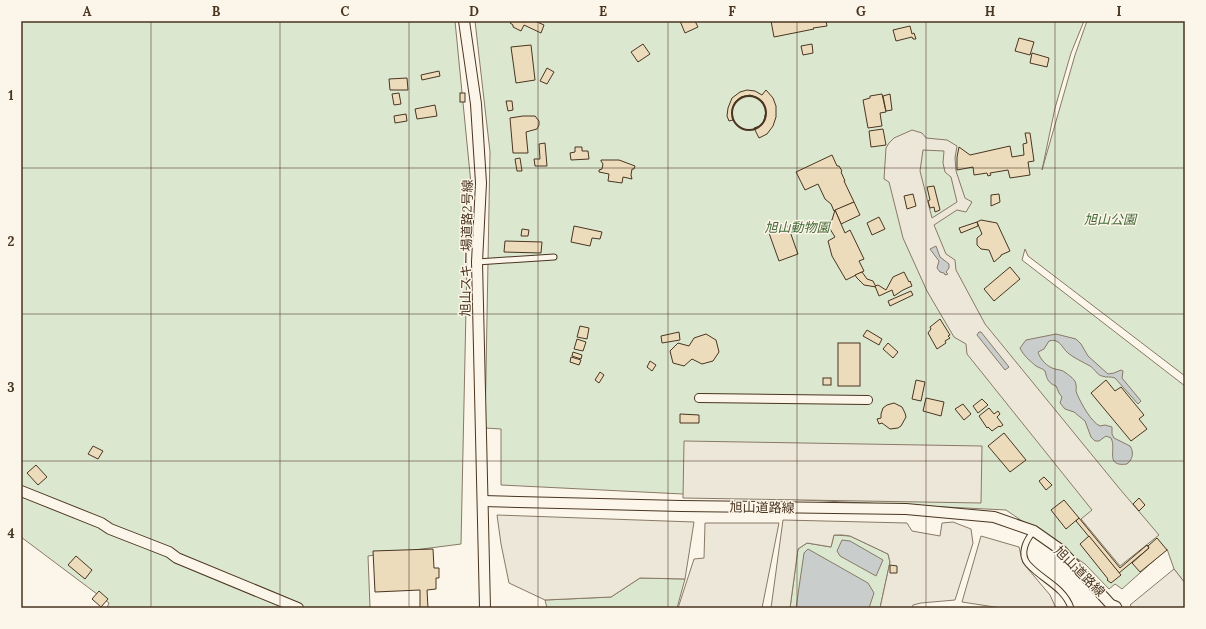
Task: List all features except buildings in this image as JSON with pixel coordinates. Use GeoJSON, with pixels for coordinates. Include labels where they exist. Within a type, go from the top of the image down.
{"type":"FeatureCollection","features":[{"type":"Feature","properties":{"kind":"street","name":"旭山スキー場道路2号線"},"geometry":{"type":"LineString","coordinates":[[464,21],[476,104],[481,183],[477,262],[483,501]]}},
{"type":"Feature","properties":{"kind":"street"},"geometry":{"type":"LineString","coordinates":[[699,398],[868,400]]}},
{"type":"Feature","properties":{"kind":"street"},"geometry":{"type":"LineString","coordinates":[[21,491],[101,523],[110,529],[169,552],[177,558],[298,608]]}},
{"type":"Feature","properties":{"kind":"street","name":"旭山道路線"},"geometry":{"type":"LineString","coordinates":[[483,501],[906,509],[994,517],[1034,531],[1061,550],[1113,608]]}},
{"type":"Feature","properties":{"kind":"street"},"geometry":{"type":"LineString","coordinates":[[483,501],[482,550],[485,608]]}},
{"type":"Feature","properties":{"kind":"lane"},"geometry":{"type":"LineString","coordinates":[[477,262],[554,257]]}},
{"type":"Feature","properties":{"kind":"lane"},"geometry":{"type":"LineString","coordinates":[[1034,531],[1028,537],[1023,550],[1028,564],[1059,589],[1069,600],[1071,608]]}},
{"type":"Feature","properties":{"kind":"green space"},"geometry":{"type":"Polygon","coordinates":[[[21,21],[455,21],[471,184],[467,262],[461,544],[368,556],[370,607],[368,608],[107,608],[109,603],[21,537],[21,21]]]}},
{"type":"Feature","properties":{"kind":"green space","name":"旭山動物園"},"geometry":{"type":"Polygon","coordinates":[[[475,21],[1084,21],[1071,53],[1055,108],[1042,170],[1075,55],[1087,21],[1185,21],[1185,376],[1028,256],[1025,249],[1022,260],[1185,386],[1185,583],[1174,569],[1167,549],[1122,589],[1115,584],[1109,589],[1085,564],[1006,510],[501,485],[501,429],[485,428],[490,152],[475,21]]]}},
{"type":"Feature","properties":{"kind":"green space"},"geometry":{"type":"Polygon","coordinates":[[[834,535],[850,536],[888,554],[890,562],[880,608],[790,608],[798,549],[807,543],[831,547],[834,535]]]}},
{"type":"Feature","properties":{"kind":"green space"},"geometry":{"type":"Polygon","coordinates":[[[640,578],[685,579],[677,608],[547,608],[545,600],[611,597],[640,578]]]}},
{"type":"Feature","properties":{"kind":"shaded area"},"geometry":{"type":"Polygon","coordinates":[[[912,130],[922,133],[926,138],[947,140],[957,146],[955,158],[956,171],[965,198],[972,202],[966,212],[957,210],[934,225],[946,254],[955,260],[956,270],[985,324],[1159,535],[1120,566],[1081,519],[1092,510],[967,354],[966,344],[954,337],[927,291],[903,238],[889,182],[884,179],[886,148],[894,138],[912,130]],[[923,150],[920,171],[932,218],[957,202],[951,177],[945,172],[943,163],[944,151],[923,150]]]}},
{"type":"Feature","properties":{"kind":"shaded area"},"geometry":{"type":"Polygon","coordinates":[[[936,246],[940,257],[949,264],[949,268],[946,272],[948,274],[945,275],[937,268],[939,261],[930,249],[936,246]]]}},
{"type":"Feature","properties":{"kind":"shaded area"},"geometry":{"type":"Polygon","coordinates":[[[981,332],[1009,367],[1005,370],[977,335],[981,332]]]}},
{"type":"Feature","properties":{"kind":"shaded area"},"geometry":{"type":"Polygon","coordinates":[[[1056,334],[1076,339],[1081,344],[1088,356],[1108,374],[1121,370],[1123,371],[1122,378],[1141,401],[1138,404],[1115,378],[1100,375],[1090,366],[1068,353],[1056,341],[1049,341],[1044,349],[1038,352],[1042,360],[1047,365],[1064,371],[1074,380],[1076,383],[1076,393],[1093,421],[1100,426],[1105,425],[1112,427],[1112,434],[1114,438],[1130,446],[1132,455],[1131,460],[1127,464],[1116,463],[1113,460],[1111,438],[1106,436],[1099,441],[1095,441],[1091,437],[1085,421],[1074,412],[1065,409],[1060,403],[1062,397],[1056,386],[1051,384],[1048,380],[1045,371],[1029,360],[1020,348],[1026,340],[1056,334]]]}},
{"type":"Feature","properties":{"kind":"shaded area"},"geometry":{"type":"Polygon","coordinates":[[[684,441],[982,446],[981,503],[683,498],[684,441]]]}},
{"type":"Feature","properties":{"kind":"shaded area"},"geometry":{"type":"Polygon","coordinates":[[[497,515],[694,522],[685,579],[640,578],[611,597],[545,600],[509,583],[497,515]]]}},
{"type":"Feature","properties":{"kind":"shaded area"},"geometry":{"type":"Polygon","coordinates":[[[783,520],[907,523],[912,531],[940,536],[942,523],[953,522],[971,529],[973,543],[955,600],[921,603],[913,605],[912,608],[880,608],[890,562],[888,554],[850,536],[834,535],[831,547],[807,543],[798,549],[790,608],[771,608],[783,520]]]}},
{"type":"Feature","properties":{"kind":"shaded area"},"geometry":{"type":"Polygon","coordinates":[[[705,523],[779,523],[762,608],[678,608],[694,559],[704,558],[705,523]]]}},
{"type":"Feature","properties":{"kind":"shaded area"},"geometry":{"type":"Polygon","coordinates":[[[981,536],[1019,547],[1023,563],[1050,595],[1056,608],[1001,608],[962,602],[981,536]]]}},
{"type":"Feature","properties":{"kind":"shaded area"},"geometry":{"type":"Polygon","coordinates":[[[842,540],[850,541],[883,560],[876,576],[840,556],[837,551],[842,540]]]}},
{"type":"Feature","properties":{"kind":"shaded area"},"geometry":{"type":"Polygon","coordinates":[[[808,549],[868,583],[874,593],[869,608],[796,608],[804,553],[808,549]]]}},
{"type":"Feature","properties":{"kind":"shaded area"},"geometry":{"type":"Polygon","coordinates":[[[1174,569],[1185,583],[1185,608],[1133,608],[1130,605],[1174,569]]]}},
{"type":"Feature","properties":{"kind":"wall"},"geometry":{"type":"LineString","coordinates":[[752,96],[761,101],[765,106],[766,113],[765,120],[761,125],[756,129],[746,130],[742,129],[733,120],[732,110],[733,106],[742,97],[752,96]]}},
{"type":"Feature","properties":{"kind":"park label","name":"旭山公園"},"geometry":{"type":"Point","coordinates":[1110,219]}}]}
